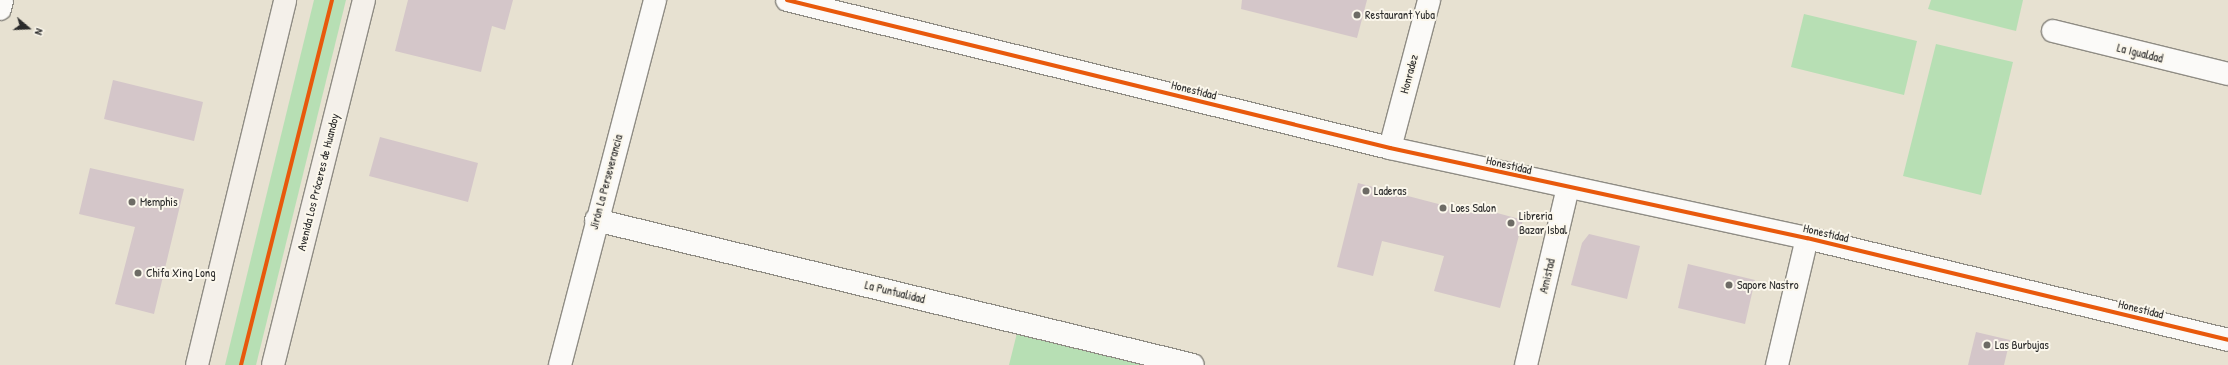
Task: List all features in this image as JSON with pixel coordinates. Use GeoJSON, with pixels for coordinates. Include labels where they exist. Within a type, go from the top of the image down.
{"type":"FeatureCollection","features":[{"type":"Feature","properties":{"kind":"main road"},"geometry":{"type":"LineString","coordinates":[[197,365],[285,0]]}},
{"type":"Feature","properties":{"kind":"main road","name":"Avenida Los Próceres de Huandoy"},"geometry":{"type":"LineString","coordinates":[[273,365],[364,0]]}},
{"type":"Feature","properties":{"kind":"street"},"geometry":{"type":"LineString","coordinates":[[0,9],[2,0]]}},
{"type":"Feature","properties":{"kind":"street","name":"Jirón La Perseverancia"},"geometry":{"type":"LineString","coordinates":[[560,365],[596,220],[654,0]]}},
{"type":"Feature","properties":{"kind":"street","name":"Honestidad"},"geometry":{"type":"LineString","coordinates":[[788,0],[1390,148],[1568,188],[1807,238],[2228,340]]}},
{"type":"Feature","properties":{"kind":"street","name":"Honradez"},"geometry":{"type":"LineString","coordinates":[[1390,148],[1429,0]]}},
{"type":"Feature","properties":{"kind":"street","name":"La Igualdad"},"geometry":{"type":"LineString","coordinates":[[2053,31],[2228,74]]}},
{"type":"Feature","properties":{"kind":"street","name":"Amistad"},"geometry":{"type":"LineString","coordinates":[[1526,365],[1568,188]]}},
{"type":"Feature","properties":{"kind":"street","name":"La Puntualidad"},"geometry":{"type":"LineString","coordinates":[[596,220],[1193,365]]}},
{"type":"Feature","properties":{"kind":"street"},"geometry":{"type":"LineString","coordinates":[[1778,365],[1807,238]]}},
{"type":"Feature","properties":{"kind":"green space"},"geometry":{"type":"Polygon","coordinates":[[[314,0],[346,0],[256,365],[225,365],[314,0]]]}},
{"type":"Feature","properties":{"kind":"green space"},"geometry":{"type":"Polygon","coordinates":[[[1931,0],[2023,0],[2016,31],[1928,9],[1931,0]]]}},
{"type":"Feature","properties":{"kind":"green space"},"geometry":{"type":"Polygon","coordinates":[[[1804,14],[1917,41],[1904,95],[1791,67],[1804,14]]]}},
{"type":"Feature","properties":{"kind":"green space"},"geometry":{"type":"Polygon","coordinates":[[[1936,44],[2013,62],[1981,195],[1903,176],[1936,44]]]}},
{"type":"Feature","properties":{"kind":"green space"},"geometry":{"type":"Polygon","coordinates":[[[1017,333],[1148,365],[1009,365],[1017,333]]]}},
{"type":"Feature","properties":{"kind":"building"},"geometry":{"type":"Polygon","coordinates":[[[408,0],[513,0],[505,30],[492,26],[481,72],[395,51],[408,0]]]}},
{"type":"Feature","properties":{"kind":"building"},"geometry":{"type":"Polygon","coordinates":[[[1242,0],[1367,0],[1357,38],[1241,9],[1242,0]]]}},
{"type":"Feature","properties":{"kind":"building"},"geometry":{"type":"Polygon","coordinates":[[[113,80],[203,102],[194,141],[104,119],[113,80]]]}},
{"type":"Feature","properties":{"kind":"building"},"geometry":{"type":"Polygon","coordinates":[[[380,137],[478,163],[468,202],[369,176],[380,137]]]}},
{"type":"Feature","properties":{"kind":"building"},"geometry":{"type":"Polygon","coordinates":[[[90,168],[184,189],[154,314],[115,304],[135,227],[79,214],[90,168]]]}},
{"type":"Feature","properties":{"kind":"building"},"geometry":{"type":"Polygon","coordinates":[[[1358,183],[1473,213],[1475,207],[1523,220],[1500,308],[1434,291],[1444,256],[1382,241],[1373,276],[1337,267],[1358,183]]]}},
{"type":"Feature","properties":{"kind":"building"},"geometry":{"type":"Polygon","coordinates":[[[1589,234],[1640,246],[1627,299],[1571,285],[1582,243],[1589,234]]]}},
{"type":"Feature","properties":{"kind":"building"},"geometry":{"type":"Polygon","coordinates":[[[1688,264],[1755,280],[1745,324],[1678,308],[1688,264]]]}},
{"type":"Feature","properties":{"kind":"building"},"geometry":{"type":"Polygon","coordinates":[[[1976,332],[2010,340],[2004,365],[1968,365],[1976,332]]]}},
{"type":"Feature","properties":{"kind":"cycle path"},"geometry":{"type":"LineString","coordinates":[[241,365],[332,0]]}},
{"type":"Feature","properties":{"kind":"cycle path"},"geometry":{"type":"LineString","coordinates":[[787,0],[1390,148],[1807,238],[2228,340]]}},
{"type":"Feature","properties":{"kind":"place","name":"Restaurant Yuba"},"geometry":{"type":"Point","coordinates":[1357,15]}},
{"type":"Feature","properties":{"kind":"place","name":"Laderas"},"geometry":{"type":"Point","coordinates":[1366,191]}},
{"type":"Feature","properties":{"kind":"place","name":"Memphis"},"geometry":{"type":"Point","coordinates":[132,202]}},
{"type":"Feature","properties":{"kind":"place","name":"Loes Salon"},"geometry":{"type":"Point","coordinates":[1443,208]}},
{"type":"Feature","properties":{"kind":"place","name":"Libreria Bazar Isbal"},"geometry":{"type":"Point","coordinates":[1511,223]}},
{"type":"Feature","properties":{"kind":"place","name":"Chifa Xing Long"},"geometry":{"type":"Point","coordinates":[138,273]}},
{"type":"Feature","properties":{"kind":"place","name":"Sapore Nastro"},"geometry":{"type":"Point","coordinates":[1729,285]}},
{"type":"Feature","properties":{"kind":"place","name":"Las Burbujas"},"geometry":{"type":"Point","coordinates":[1987,345]}}]}
